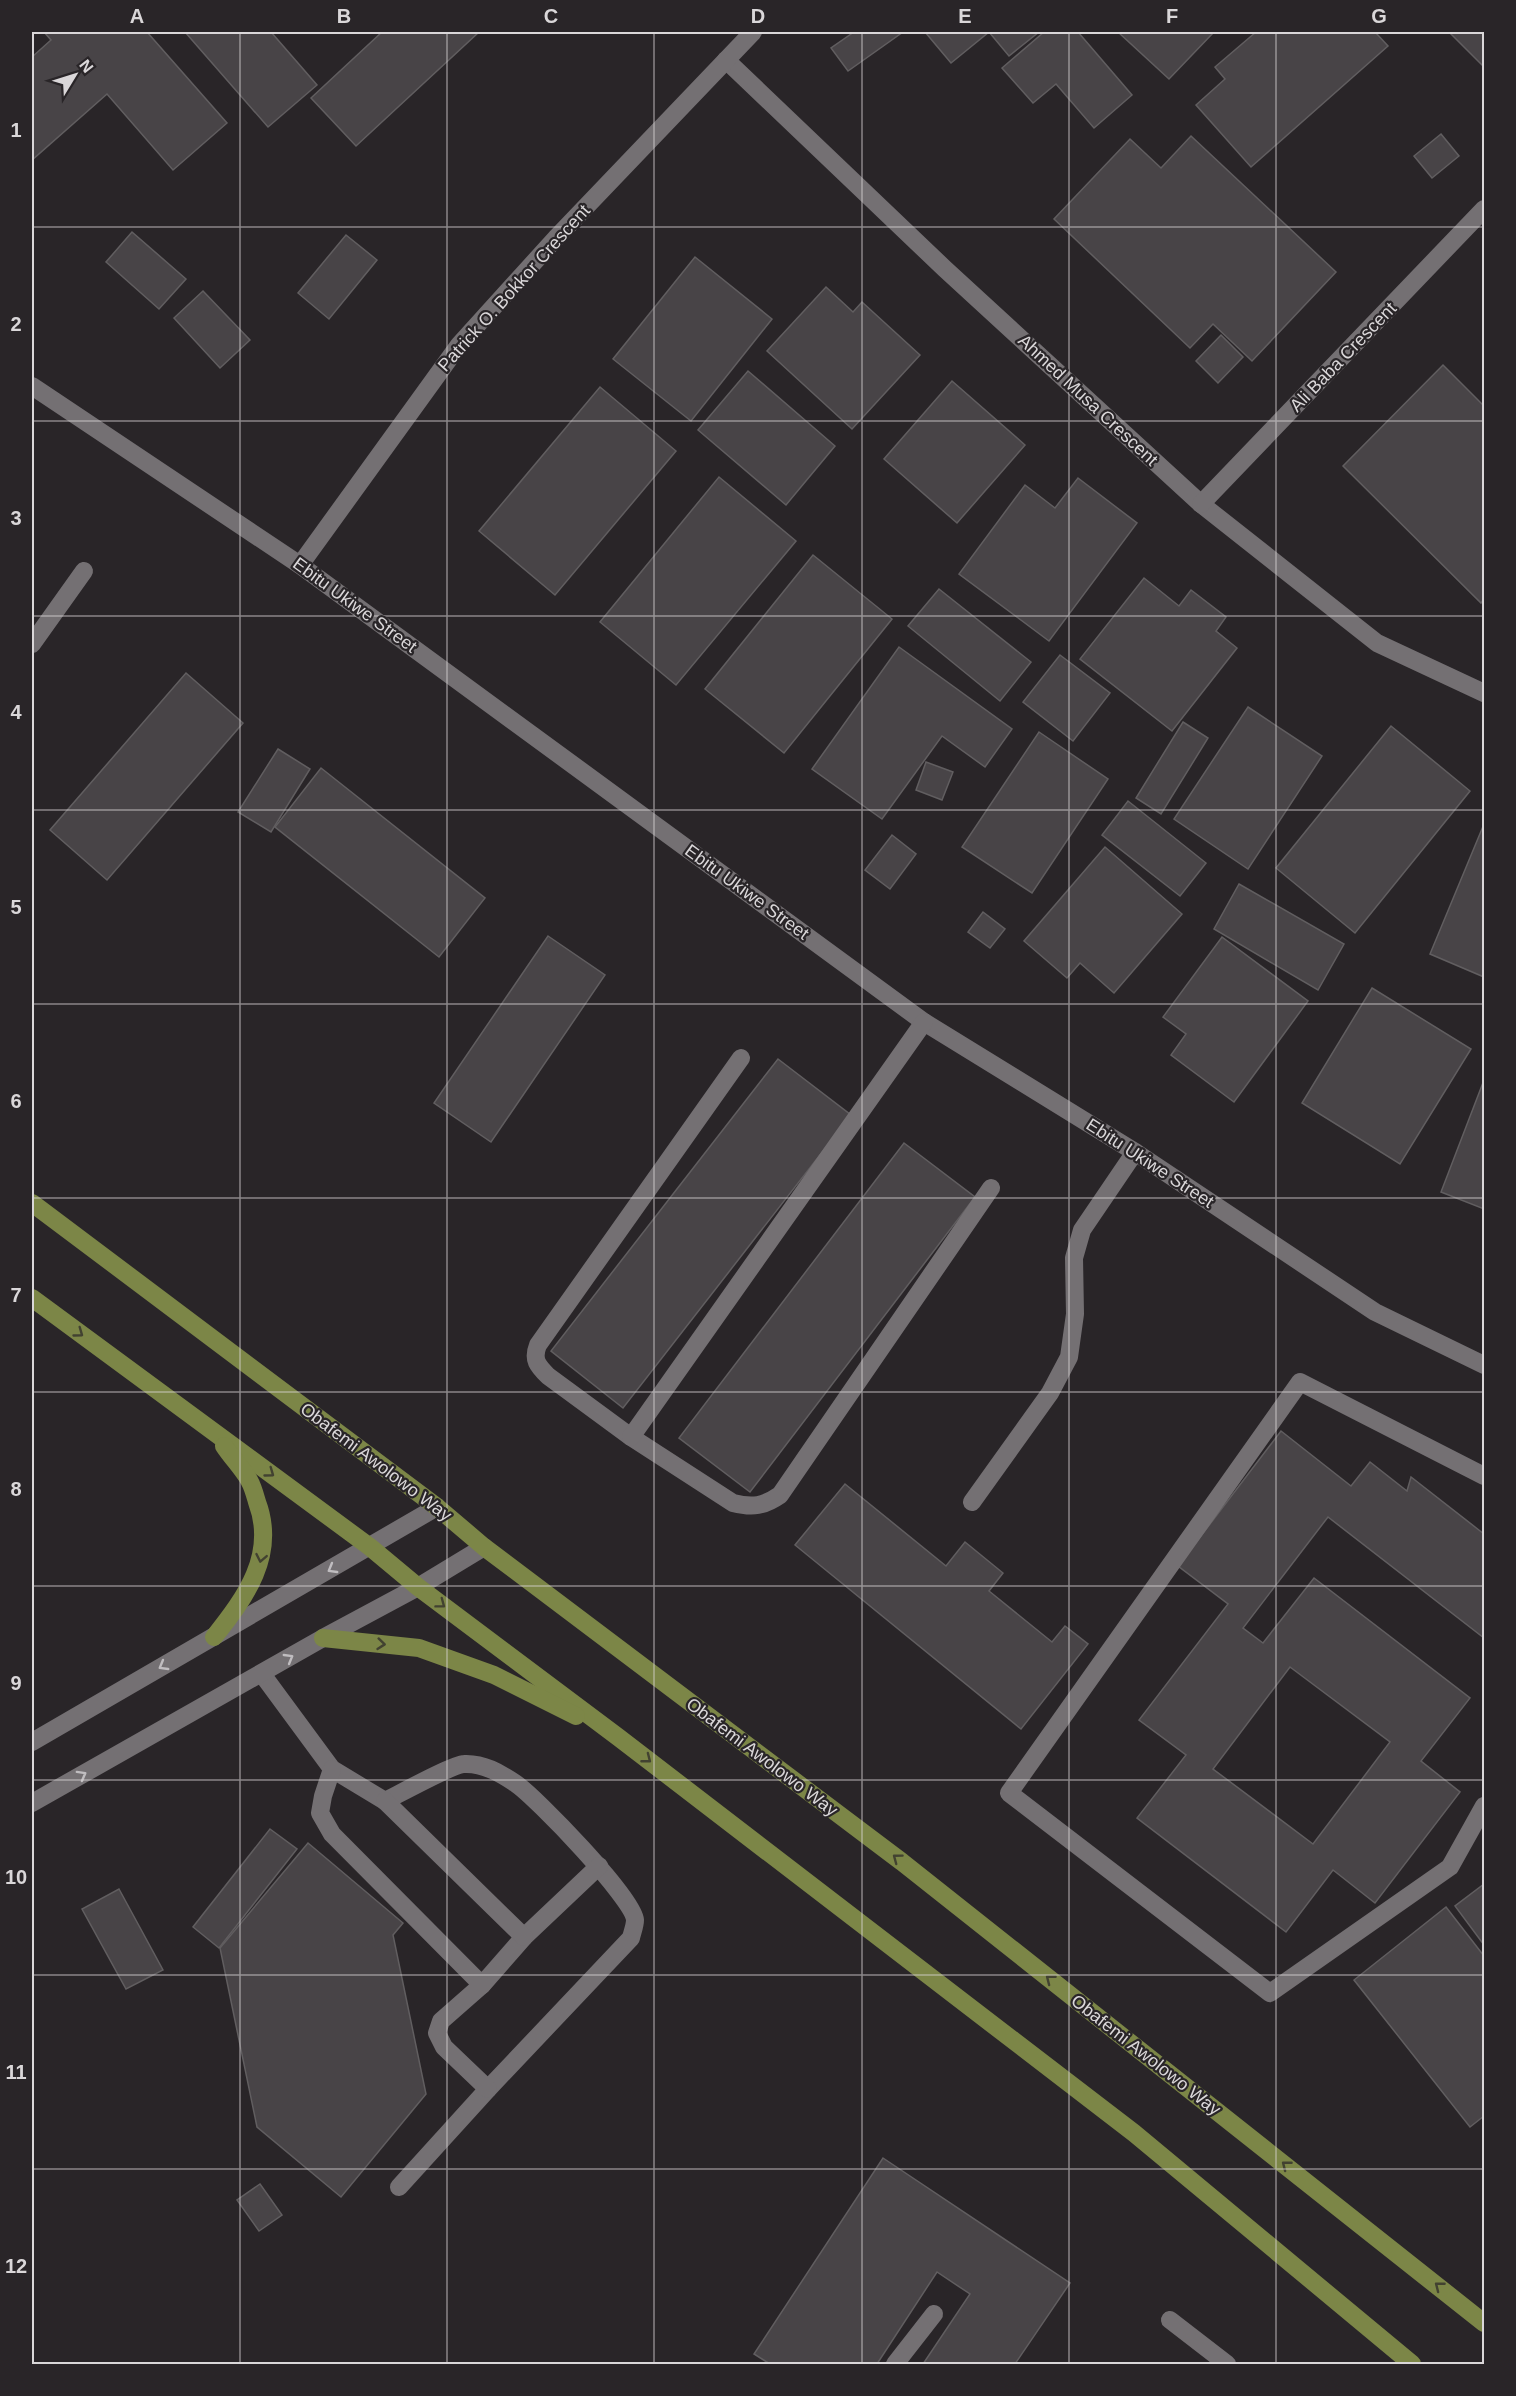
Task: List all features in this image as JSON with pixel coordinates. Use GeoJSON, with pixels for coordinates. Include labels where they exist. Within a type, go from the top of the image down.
{"type":"FeatureCollection","features":[{"type":"Feature","properties":{"kind":"main road","name":"Obafemi Awolowo Way"},"geometry":{"type":"LineString","coordinates":[[32,1203],[437,1507],[484,1547],[902,1862],[1485,2322]]}},
{"type":"Feature","properties":{"kind":"main road"},"geometry":{"type":"LineString","coordinates":[[32,1298],[370,1547],[418,1587],[618,1737],[1134,2133],[1412,2364]]}},
{"type":"Feature","properties":{"kind":"main road"},"geometry":{"type":"LineString","coordinates":[[212,1431],[250,1482],[262,1514],[264,1541],[260,1566],[250,1586],[240,1605],[214,1637]]}},
{"type":"Feature","properties":{"kind":"main road"},"geometry":{"type":"LineString","coordinates":[[323,1638],[419,1648],[494,1675],[618,1737]]}},
{"type":"Feature","properties":{"kind":"street","name":"Patrick O. Bokkor Crescent"},"geometry":{"type":"LineString","coordinates":[[300,565],[459,345],[556,238],[753,32]]}},
{"type":"Feature","properties":{"kind":"street","name":"Ahmed Musa Crescent"},"geometry":{"type":"LineString","coordinates":[[726,60],[945,269],[1201,504],[1377,643],[1485,693]]}},
{"type":"Feature","properties":{"kind":"street","name":"Ali Baba Crescent"},"geometry":{"type":"LineString","coordinates":[[1201,504],[1485,209]]}},
{"type":"Feature","properties":{"kind":"street","name":"Ebitu Ukiwe Street"},"geometry":{"type":"LineString","coordinates":[[32,386],[300,565],[924,1022],[1135,1152],[1375,1312],[1485,1365]]}},
{"type":"Feature","properties":{"kind":"street"},"geometry":{"type":"LineString","coordinates":[[32,644],[84,571]]}},
{"type":"Feature","properties":{"kind":"street"},"geometry":{"type":"LineString","coordinates":[[631,1437],[924,1022]]}},
{"type":"Feature","properties":{"kind":"street"},"geometry":{"type":"LineString","coordinates":[[741,1058],[538,1345],[534,1354],[537,1366],[548,1376],[631,1437],[733,1503],[751,1507],[766,1504],[780,1495],[991,1188]]}},
{"type":"Feature","properties":{"kind":"street"},"geometry":{"type":"LineString","coordinates":[[972,1502],[1050,1393],[1069,1357],[1075,1314],[1074,1258],[1082,1230],[1135,1152]]}},
{"type":"Feature","properties":{"kind":"street"},"geometry":{"type":"LineString","coordinates":[[1485,1476],[1300,1382],[1009,1793],[1270,1993],[1450,1867],[1485,1806]]}},
{"type":"Feature","properties":{"kind":"street"},"geometry":{"type":"LineString","coordinates":[[32,1742],[437,1507]]}},
{"type":"Feature","properties":{"kind":"street"},"geometry":{"type":"LineString","coordinates":[[32,1803],[323,1638],[418,1587],[484,1547]]}},
{"type":"Feature","properties":{"kind":"street"},"geometry":{"type":"LineString","coordinates":[[261,1674],[332,1769],[385,1801],[524,1937]]}},
{"type":"Feature","properties":{"kind":"street"},"geometry":{"type":"LineString","coordinates":[[385,1801],[463,1764],[490,1768],[518,1784],[599,1866],[630,1905],[635,1920],[631,1938],[399,2187]]}},
{"type":"Feature","properties":{"kind":"street"},"geometry":{"type":"LineString","coordinates":[[332,1769],[320,1813],[332,1834],[482,1985]]}},
{"type":"Feature","properties":{"kind":"street"},"geometry":{"type":"LineString","coordinates":[[488,2089],[444,2047],[437,2033],[441,2021],[482,1985],[524,1937],[599,1866]]}},
{"type":"Feature","properties":{"kind":"street"},"geometry":{"type":"LineString","coordinates":[[896,2364],[934,2314]]}},
{"type":"Feature","properties":{"kind":"street"},"geometry":{"type":"LineString","coordinates":[[1170,2319],[1227,2364]]}},
{"type":"Feature","properties":{"kind":"building"},"geometry":{"type":"Polygon","coordinates":[[[44,32],[147,32],[227,123],[173,170],[107,94],[32,160],[32,57],[51,40],[44,32]]]}},
{"type":"Feature","properties":{"kind":"building"},"geometry":{"type":"Polygon","coordinates":[[[185,32],[271,32],[317,85],[268,127],[185,32]]]}},
{"type":"Feature","properties":{"kind":"building"},"geometry":{"type":"Polygon","coordinates":[[[382,32],[479,32],[356,146],[311,98],[382,32]]]}},
{"type":"Feature","properties":{"kind":"building"},"geometry":{"type":"Polygon","coordinates":[[[854,32],[903,32],[848,71],[831,48],[854,32]]]}},
{"type":"Feature","properties":{"kind":"building"},"geometry":{"type":"Polygon","coordinates":[[[925,32],[989,32],[951,63],[925,32]]]}},
{"type":"Feature","properties":{"kind":"building"},"geometry":{"type":"Polygon","coordinates":[[[989,32],[1039,32],[1009,56],[989,32]]]}},
{"type":"Feature","properties":{"kind":"building"},"geometry":{"type":"Polygon","coordinates":[[[1044,32],[1078,32],[1132,95],[1094,128],[1056,84],[1033,103],[1002,68],[1044,32]]]}},
{"type":"Feature","properties":{"kind":"building"},"geometry":{"type":"Polygon","coordinates":[[[1118,32],[1214,32],[1169,79],[1118,32]]]}},
{"type":"Feature","properties":{"kind":"building"},"geometry":{"type":"Polygon","coordinates":[[[1256,32],[1375,32],[1388,46],[1251,167],[1196,105],[1225,79],[1215,67],[1256,32]]]}},
{"type":"Feature","properties":{"kind":"building"},"geometry":{"type":"Polygon","coordinates":[[[1449,32],[1484,32],[1484,67],[1449,32]]]}},
{"type":"Feature","properties":{"kind":"building"},"geometry":{"type":"Polygon","coordinates":[[[1441,134],[1459,156],[1432,178],[1414,156],[1441,134]]]}},
{"type":"Feature","properties":{"kind":"building"},"geometry":{"type":"Polygon","coordinates":[[[1191,136],[1336,272],[1252,361],[1213,324],[1190,348],[1054,219],[1130,139],[1161,168],[1191,136]]]}},
{"type":"Feature","properties":{"kind":"building"},"geometry":{"type":"Polygon","coordinates":[[[132,232],[186,279],[159,309],[106,262],[132,232]]]}},
{"type":"Feature","properties":{"kind":"building"},"geometry":{"type":"Polygon","coordinates":[[[346,235],[377,260],[329,319],[298,293],[346,235]]]}},
{"type":"Feature","properties":{"kind":"building"},"geometry":{"type":"Polygon","coordinates":[[[695,257],[772,319],[691,421],[613,359],[695,257]]]}},
{"type":"Feature","properties":{"kind":"building"},"geometry":{"type":"Polygon","coordinates":[[[826,287],[853,312],[862,302],[920,355],[852,429],[767,351],[826,287]]]}},
{"type":"Feature","properties":{"kind":"building"},"geometry":{"type":"Polygon","coordinates":[[[203,291],[250,340],[220,368],[174,318],[203,291]]]}},
{"type":"Feature","properties":{"kind":"building"},"geometry":{"type":"Polygon","coordinates":[[[1221,335],[1243,357],[1218,383],[1196,361],[1221,335]]]}},
{"type":"Feature","properties":{"kind":"building"},"geometry":{"type":"Polygon","coordinates":[[[1443,365],[1484,406],[1484,599],[1481,603],[1343,466],[1443,365]]]}},
{"type":"Feature","properties":{"kind":"building"},"geometry":{"type":"Polygon","coordinates":[[[748,371],[835,446],[786,505],[698,430],[748,371]]]}},
{"type":"Feature","properties":{"kind":"building"},"geometry":{"type":"Polygon","coordinates":[[[952,381],[1025,445],[957,523],[884,459],[952,381]]]}},
{"type":"Feature","properties":{"kind":"building"},"geometry":{"type":"Polygon","coordinates":[[[600,387],[676,451],[555,595],[479,531],[600,387]]]}},
{"type":"Feature","properties":{"kind":"building"},"geometry":{"type":"Polygon","coordinates":[[[719,477],[796,541],[676,685],[600,622],[719,477]]]}},
{"type":"Feature","properties":{"kind":"building"},"geometry":{"type":"Polygon","coordinates":[[[1078,478],[1137,523],[1049,641],[959,574],[1025,485],[1055,508],[1078,478]]]}},
{"type":"Feature","properties":{"kind":"building"},"geometry":{"type":"Polygon","coordinates":[[[813,555],[892,619],[784,753],[705,689],[813,555]]]}},
{"type":"Feature","properties":{"kind":"building"},"geometry":{"type":"Polygon","coordinates":[[[1144,578],[1179,606],[1191,590],[1226,617],[1216,631],[1237,648],[1172,731],[1080,659],[1144,578]]]}},
{"type":"Feature","properties":{"kind":"building"},"geometry":{"type":"Polygon","coordinates":[[[939,589],[1031,662],[1000,701],[908,626],[939,589]]]}},
{"type":"Feature","properties":{"kind":"building"},"geometry":{"type":"Polygon","coordinates":[[[899,647],[1012,729],[985,767],[942,736],[882,819],[812,769],[899,647]]]}},
{"type":"Feature","properties":{"kind":"building"},"geometry":{"type":"Polygon","coordinates":[[[1060,655],[1110,693],[1073,741],[1023,702],[1060,655]]]}},
{"type":"Feature","properties":{"kind":"building"},"geometry":{"type":"Polygon","coordinates":[[[186,673],[243,723],[107,880],[50,830],[186,673]]]}},
{"type":"Feature","properties":{"kind":"building"},"geometry":{"type":"Polygon","coordinates":[[[1248,707],[1322,756],[1248,869],[1174,819],[1248,707]]]}},
{"type":"Feature","properties":{"kind":"building"},"geometry":{"type":"Polygon","coordinates":[[[1183,722],[1208,738],[1161,814],[1136,798],[1183,722]]]}},
{"type":"Feature","properties":{"kind":"building"},"geometry":{"type":"Polygon","coordinates":[[[1391,726],[1470,791],[1355,933],[1276,868],[1391,726]]]}},
{"type":"Feature","properties":{"kind":"building"},"geometry":{"type":"Polygon","coordinates":[[[1039,732],[1108,779],[1032,893],[962,847],[1039,732]]]}},
{"type":"Feature","properties":{"kind":"building"},"geometry":{"type":"Polygon","coordinates":[[[278,749],[310,769],[271,832],[238,812],[278,749]]]}},
{"type":"Feature","properties":{"kind":"building"},"geometry":{"type":"Polygon","coordinates":[[[926,762],[953,772],[942,800],[916,790],[926,762]]]}},
{"type":"Feature","properties":{"kind":"building"},"geometry":{"type":"Polygon","coordinates":[[[321,768],[485,898],[439,957],[275,827],[321,768]]]}},
{"type":"Feature","properties":{"kind":"building"},"geometry":{"type":"Polygon","coordinates":[[[1128,801],[1206,863],[1180,896],[1102,835],[1128,801]]]}},
{"type":"Feature","properties":{"kind":"building"},"geometry":{"type":"Polygon","coordinates":[[[1484,824],[1484,977],[1430,954],[1484,824]]]}},
{"type":"Feature","properties":{"kind":"building"},"geometry":{"type":"Polygon","coordinates":[[[892,835],[916,854],[890,889],[865,870],[892,835]]]}},
{"type":"Feature","properties":{"kind":"building"},"geometry":{"type":"Polygon","coordinates":[[[1105,847],[1182,914],[1114,993],[1080,963],[1067,978],[1024,941],[1105,847]]]}},
{"type":"Feature","properties":{"kind":"building"},"geometry":{"type":"Polygon","coordinates":[[[1239,884],[1344,944],[1318,990],[1214,929],[1239,884]]]}},
{"type":"Feature","properties":{"kind":"building"},"geometry":{"type":"Polygon","coordinates":[[[983,912],[1005,929],[990,948],[968,932],[983,912]]]}},
{"type":"Feature","properties":{"kind":"building"},"geometry":{"type":"Polygon","coordinates":[[[548,936],[605,975],[491,1142],[434,1103],[548,936]]]}},
{"type":"Feature","properties":{"kind":"building"},"geometry":{"type":"Polygon","coordinates":[[[1222,937],[1308,1001],[1234,1102],[1171,1055],[1186,1034],[1163,1017],[1222,937]]]}},
{"type":"Feature","properties":{"kind":"building"},"geometry":{"type":"Polygon","coordinates":[[[1372,988],[1471,1049],[1400,1164],[1302,1103],[1372,988]]]}},
{"type":"Feature","properties":{"kind":"building"},"geometry":{"type":"Polygon","coordinates":[[[778,1059],[851,1115],[623,1408],[551,1351],[778,1059]]]}},
{"type":"Feature","properties":{"kind":"building"},"geometry":{"type":"Polygon","coordinates":[[[1484,1080],[1484,1209],[1441,1192],[1484,1080]]]}},
{"type":"Feature","properties":{"kind":"building"},"geometry":{"type":"Polygon","coordinates":[[[904,1143],[975,1197],[750,1492],[679,1438],[904,1143]]]}},
{"type":"Feature","properties":{"kind":"building"},"geometry":{"type":"Polygon","coordinates":[[[1281,1431],[1351,1486],[1370,1462],[1407,1491],[1411,1477],[1484,1534],[1484,1638],[1328,1517],[1243,1628],[1263,1643],[1314,1578],[1470,1698],[1421,1761],[1460,1792],[1375,1903],[1333,1870],[1286,1932],[1137,1818],[1186,1755],[1139,1720],[1228,1604],[1178,1566],[1281,1431]],[[1290,1667],[1213,1769],[1313,1844],[1390,1742],[1290,1667]]]}},
{"type":"Feature","properties":{"kind":"building"},"geometry":{"type":"Polygon","coordinates":[[[845,1484],[946,1566],[965,1542],[1003,1573],[989,1591],[1052,1642],[1065,1626],[1088,1644],[1021,1729],[795,1545],[845,1484]]]}},
{"type":"Feature","properties":{"kind":"building"},"geometry":{"type":"Polygon","coordinates":[[[270,1829],[297,1849],[219,1948],[193,1927],[270,1829]]]}},
{"type":"Feature","properties":{"kind":"building"},"geometry":{"type":"Polygon","coordinates":[[[308,1843],[403,1923],[393,1935],[426,2094],[341,2197],[257,2127],[220,1948],[308,1843]]]}},
{"type":"Feature","properties":{"kind":"building"},"geometry":{"type":"Polygon","coordinates":[[[1484,1884],[1484,1945],[1455,1906],[1484,1884]]]}},
{"type":"Feature","properties":{"kind":"building"},"geometry":{"type":"Polygon","coordinates":[[[119,1889],[163,1970],[126,1989],[82,1909],[119,1889]]]}},
{"type":"Feature","properties":{"kind":"building"},"geometry":{"type":"Polygon","coordinates":[[[1446,1907],[1484,1956],[1484,2116],[1470,2127],[1354,1980],[1446,1907]]]}},
{"type":"Feature","properties":{"kind":"building"},"geometry":{"type":"Polygon","coordinates":[[[883,2158],[1070,2283],[1015,2364],[923,2364],[970,2294],[937,2272],[877,2364],[770,2364],[754,2354],[883,2158]]]}},
{"type":"Feature","properties":{"kind":"building"},"geometry":{"type":"Polygon","coordinates":[[[260,2184],[282,2215],[259,2231],[237,2200],[260,2184]]]}}]}
